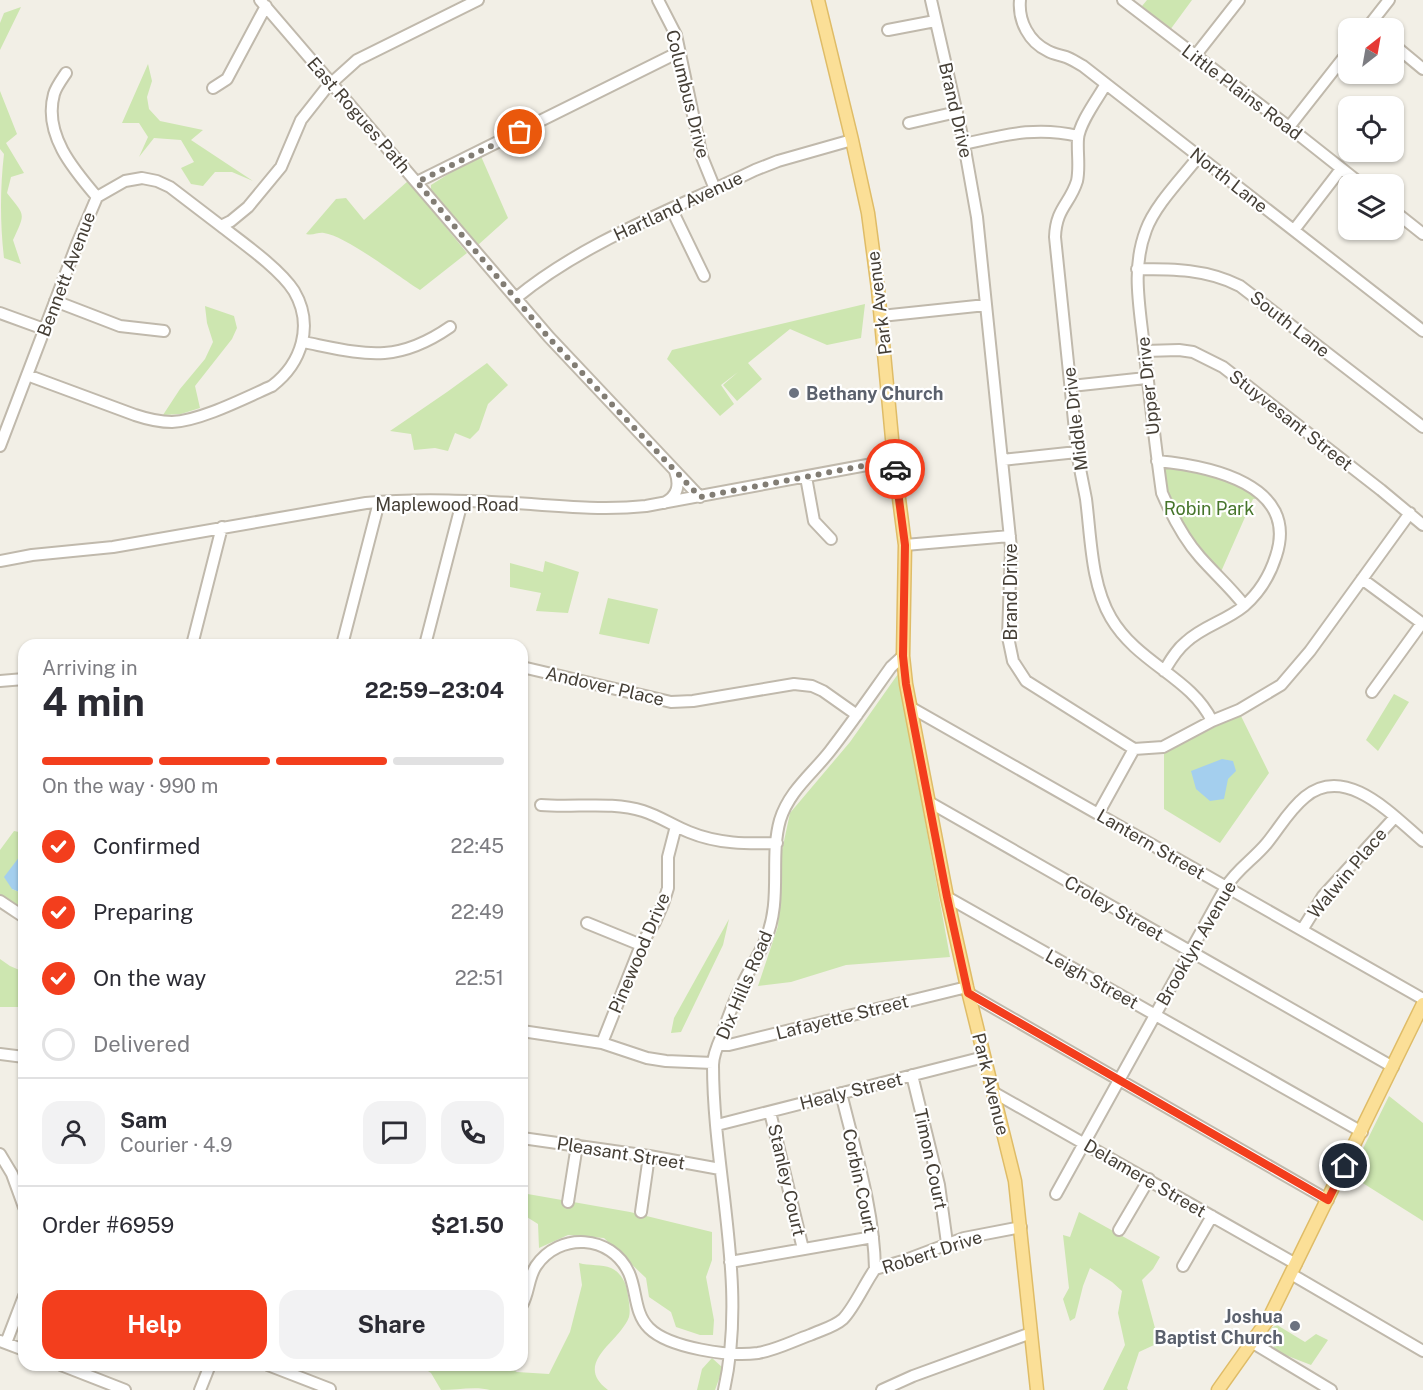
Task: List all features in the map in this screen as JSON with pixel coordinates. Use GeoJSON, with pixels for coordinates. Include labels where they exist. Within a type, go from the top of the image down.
{"type":"FeatureCollection","features":[{"type":"Feature","properties":{"kind":"main road","name":"Park Avenue"},"geometry":{"type":"LineString","coordinates":[[818,0],[867,213],[881,316],[894,460],[905,545],[903,656],[910,707],[947,897],[1015,1181],[1037,1390]]}},
{"type":"Feature","properties":{"kind":"main road"},"geometry":{"type":"LineString","coordinates":[[1219,1390],[1269,1318],[1423,1004]]}},
{"type":"Feature","properties":{"kind":"street"},"geometry":{"type":"LineString","coordinates":[[221,226],[248,207],[281,167],[300,120],[331,82],[357,60],[478,0]]}},
{"type":"Feature","properties":{"kind":"street","name":"Columbus Drive"},"geometry":{"type":"LineString","coordinates":[[658,0],[676,35],[702,157],[716,189]]}},
{"type":"Feature","properties":{"kind":"street","name":"Brand Drive"},"geometry":{"type":"LineString","coordinates":[[931,0],[964,144],[977,217],[1011,548],[1008,637],[1013,661],[1026,681],[1134,749]]}},
{"type":"Feature","properties":{"kind":"street","name":"North Lane"},"geometry":{"type":"LineString","coordinates":[[1020,0],[1020,16],[1031,37],[1048,51],[1067,57],[1083,66],[1423,331]]}},
{"type":"Feature","properties":{"kind":"street","name":"Little Plains Road"},"geometry":{"type":"LineString","coordinates":[[1123,0],[1347,174]]}},
{"type":"Feature","properties":{"kind":"street"},"geometry":{"type":"LineString","coordinates":[[1195,56],[1239,0]]}},
{"type":"Feature","properties":{"kind":"street"},"geometry":{"type":"LineString","coordinates":[[1376,18],[1389,0]]}},
{"type":"Feature","properties":{"kind":"street"},"geometry":{"type":"LineString","coordinates":[[213,88],[227,79],[263,3]]}},
{"type":"Feature","properties":{"kind":"street","name":"East Rogues Path"},"geometry":{"type":"LineString","coordinates":[[263,3],[549,338],[700,497]]}},
{"type":"Feature","properties":{"kind":"street"},"geometry":{"type":"LineString","coordinates":[[888,30],[935,21]]}},
{"type":"Feature","properties":{"kind":"street"},"geometry":{"type":"LineString","coordinates":[[417,182],[679,52]]}},
{"type":"Feature","properties":{"kind":"street"},"geometry":{"type":"LineString","coordinates":[[1404,53],[1423,69]]}},
{"type":"Feature","properties":{"kind":"street"},"geometry":{"type":"LineString","coordinates":[[1289,127],[1338,65]]}},
{"type":"Feature","properties":{"kind":"street"},"geometry":{"type":"LineString","coordinates":[[66,73],[54,93],[55,131],[68,160],[97,197]]}},
{"type":"Feature","properties":{"kind":"street","name":"Middle Drive"},"geometry":{"type":"LineString","coordinates":[[1106,84],[1078,136],[1079,155],[1076,183],[1055,222],[1077,452],[1095,572],[1101,596],[1122,634],[1138,652],[1196,696],[1212,721]]}},
{"type":"Feature","properties":{"kind":"street"},"geometry":{"type":"LineString","coordinates":[[909,123],[957,112]]}},
{"type":"Feature","properties":{"kind":"street"},"geometry":{"type":"LineString","coordinates":[[964,144],[1022,131],[1043,130],[1078,136]]}},
{"type":"Feature","properties":{"kind":"street","name":"Hartland Avenue"},"geometry":{"type":"LineString","coordinates":[[516,298],[571,259],[716,189],[778,161],[852,140]]}},
{"type":"Feature","properties":{"kind":"street","name":"Upper Drive"},"geometry":{"type":"LineString","coordinates":[[1199,156],[1161,205],[1147,228],[1141,246],[1137,269],[1146,378],[1162,493],[1178,527],[1199,557],[1226,583],[1244,605]]}},
{"type":"Feature","properties":{"kind":"street"},"geometry":{"type":"LineString","coordinates":[[1294,230],[1341,169]]}},
{"type":"Feature","properties":{"kind":"street","name":"Bennett Avenue"},"geometry":{"type":"LineString","coordinates":[[0,446],[97,197],[125,180],[142,178],[157,181],[170,188],[221,226],[280,275],[293,290],[300,303],[303,318],[303,342]]}},
{"type":"Feature","properties":{"kind":"street"},"geometry":{"type":"LineString","coordinates":[[672,210],[704,276]]}},
{"type":"Feature","properties":{"kind":"street"},"geometry":{"type":"LineString","coordinates":[[1404,219],[1423,234]]}},
{"type":"Feature","properties":{"kind":"street","name":"South Lane"},"geometry":{"type":"LineString","coordinates":[[1137,269],[1194,271],[1225,278],[1240,286],[1423,427]]}},
{"type":"Feature","properties":{"kind":"street"},"geometry":{"type":"LineString","coordinates":[[55,301],[120,326],[164,331]]}},
{"type":"Feature","properties":{"kind":"street"},"geometry":{"type":"LineString","coordinates":[[881,316],[986,305]]}},
{"type":"Feature","properties":{"kind":"street"},"geometry":{"type":"LineString","coordinates":[[0,313],[44,329]]}},
{"type":"Feature","properties":{"kind":"street"},"geometry":{"type":"LineString","coordinates":[[27,375],[135,415],[172,422],[192,419],[272,386],[292,366],[303,342],[357,352],[393,353],[411,349],[450,327]]}},
{"type":"Feature","properties":{"kind":"street","name":"Stuyvesant Street"},"geometry":{"type":"LineString","coordinates":[[1145,351],[1167,349],[1193,352],[1223,367],[1423,525]]}},
{"type":"Feature","properties":{"kind":"street"},"geometry":{"type":"LineString","coordinates":[[1071,386],[1146,378]]}},
{"type":"Feature","properties":{"kind":"street"},"geometry":{"type":"LineString","coordinates":[[1002,460],[1077,452]]}},
{"type":"Feature","properties":{"kind":"street","name":"Maplewood Road"},"geometry":{"type":"LineString","coordinates":[[0,561],[32,555],[112,547],[379,502],[462,502],[614,509],[661,504],[894,460]]}},
{"type":"Feature","properties":{"kind":"street"},"geometry":{"type":"LineString","coordinates":[[1157,461],[1203,467],[1229,476],[1252,488],[1266,499],[1278,515],[1281,531],[1279,548],[1266,580],[1244,605],[1186,641],[1174,654],[1164,671]]}},
{"type":"Feature","properties":{"kind":"street"},"geometry":{"type":"LineString","coordinates":[[661,504],[670,500],[676,492],[678,483],[675,471]]}},
{"type":"Feature","properties":{"kind":"street"},"geometry":{"type":"LineString","coordinates":[[806,477],[814,521],[831,539]]}},
{"type":"Feature","properties":{"kind":"street"},"geometry":{"type":"LineString","coordinates":[[344,639],[379,502]]}},
{"type":"Feature","properties":{"kind":"street"},"geometry":{"type":"LineString","coordinates":[[426,639],[462,502]]}},
{"type":"Feature","properties":{"kind":"street"},"geometry":{"type":"LineString","coordinates":[[1098,814],[1134,749],[1163,747],[1212,721],[1239,710],[1281,685],[1296,669],[1410,513]]}},
{"type":"Feature","properties":{"kind":"street"},"geometry":{"type":"LineString","coordinates":[[194,639],[222,527]]}},
{"type":"Feature","properties":{"kind":"street"},"geometry":{"type":"LineString","coordinates":[[905,545],[1010,536]]}},
{"type":"Feature","properties":{"kind":"street"},"geometry":{"type":"LineString","coordinates":[[1362,579],[1423,623],[1372,692]]}},
{"type":"Feature","properties":{"kind":"street","name":"Dix Hills Road"},"geometry":{"type":"LineString","coordinates":[[724,1390],[731,1352],[730,1262],[720,1169],[713,1063],[736,997],[766,940],[776,893],[777,843],[784,808],[794,791],[857,716],[891,667],[903,656]]}},
{"type":"Feature","properties":{"kind":"street","name":"Andover Place"},"geometry":{"type":"LineString","coordinates":[[528,668],[671,702],[693,701],[794,684],[812,686],[823,691],[857,716]]}},
{"type":"Feature","properties":{"kind":"street"},"geometry":{"type":"LineString","coordinates":[[0,681],[18,680]]}},
{"type":"Feature","properties":{"kind":"street","name":"Lantern Street"},"geometry":{"type":"LineString","coordinates":[[910,707],[1423,999]]}},
{"type":"Feature","properties":{"kind":"street","name":"Brooklyn Avenue"},"geometry":{"type":"LineString","coordinates":[[1056,1194],[1226,887],[1242,867],[1267,844],[1292,809],[1307,795],[1319,788],[1329,786],[1352,789],[1365,794],[1423,842]]}},
{"type":"Feature","properties":{"kind":"street","name":"Croley Street"},"geometry":{"type":"LineString","coordinates":[[929,802],[1392,1068]]}},
{"type":"Feature","properties":{"kind":"street"},"geometry":{"type":"LineString","coordinates":[[541,806],[626,807],[643,811],[710,839],[777,843]]}},
{"type":"Feature","properties":{"kind":"street","name":"Walwin Place"},"geometry":{"type":"LineString","coordinates":[[1302,930],[1323,896],[1395,817]]}},
{"type":"Feature","properties":{"kind":"street","name":"Pinewood Drive"},"geometry":{"type":"LineString","coordinates":[[602,1044],[641,945],[663,904],[668,888],[668,857],[676,826]]}},
{"type":"Feature","properties":{"kind":"street","name":"Leigh Street"},"geometry":{"type":"LineString","coordinates":[[947,897],[1362,1132]]}},
{"type":"Feature","properties":{"kind":"street"},"geometry":{"type":"LineString","coordinates":[[0,901],[18,913]]}},
{"type":"Feature","properties":{"kind":"street"},"geometry":{"type":"LineString","coordinates":[[587,923],[641,945]]}},
{"type":"Feature","properties":{"kind":"street"},"geometry":{"type":"LineString","coordinates":[[968,990],[1328,1200]]}},
{"type":"Feature","properties":{"kind":"street","name":"Lafayette Street"},"geometry":{"type":"LineString","coordinates":[[718,1045],[729,1045],[968,990]]}},
{"type":"Feature","properties":{"kind":"street"},"geometry":{"type":"LineString","coordinates":[[528,1032],[602,1044],[628,1050],[647,1058],[713,1063]]}},
{"type":"Feature","properties":{"kind":"street"},"geometry":{"type":"LineString","coordinates":[[0,1054],[18,1056]]}},
{"type":"Feature","properties":{"kind":"street","name":"Healy Street"},"geometry":{"type":"LineString","coordinates":[[717,1125],[984,1057]]}},
{"type":"Feature","properties":{"kind":"street","name":"Timon Court"},"geometry":{"type":"LineString","coordinates":[[912,1075],[939,1185],[947,1243]]}},
{"type":"Feature","properties":{"kind":"street","name":"Delamere Street"},"geometry":{"type":"LineString","coordinates":[[993,1092],[1212,1216],[1423,1351]]}},
{"type":"Feature","properties":{"kind":"street","name":"Corbin Court"},"geometry":{"type":"LineString","coordinates":[[841,1093],[866,1197],[873,1237],[875,1269]]}},
{"type":"Feature","properties":{"kind":"street","name":"Stanley Court"},"geometry":{"type":"LineString","coordinates":[[770,1112],[803,1249]]}},
{"type":"Feature","properties":{"kind":"street","name":"Pleasant Street"},"geometry":{"type":"LineString","coordinates":[[528,1139],[720,1169]]}},
{"type":"Feature","properties":{"kind":"street"},"geometry":{"type":"LineString","coordinates":[[568,1202],[577,1145]]}},
{"type":"Feature","properties":{"kind":"street"},"geometry":{"type":"LineString","coordinates":[[0,1154],[12,1174],[18,1190]]}},
{"type":"Feature","properties":{"kind":"street"},"geometry":{"type":"LineString","coordinates":[[641,1212],[649,1156]]}},
{"type":"Feature","properties":{"kind":"street"},"geometry":{"type":"LineString","coordinates":[[1119,1230],[1149,1179]]}},
{"type":"Feature","properties":{"kind":"street"},"geometry":{"type":"LineString","coordinates":[[1183,1266],[1212,1216]]}},
{"type":"Feature","properties":{"kind":"street","name":"Robert Drive"},"geometry":{"type":"LineString","coordinates":[[528,1286],[534,1268],[545,1255],[568,1243],[593,1243],[614,1253],[622,1261],[629,1273],[636,1305],[642,1318],[656,1335],[684,1345],[731,1352],[758,1353],[831,1326],[843,1319],[875,1269],[903,1261],[947,1243],[1021,1227]]}},
{"type":"Feature","properties":{"kind":"street"},"geometry":{"type":"LineString","coordinates":[[730,1262],[873,1237]]}},
{"type":"Feature","properties":{"kind":"street"},"geometry":{"type":"LineString","coordinates":[[18,1309],[3,1342],[18,1348]]}},
{"type":"Feature","properties":{"kind":"street"},"geometry":{"type":"LineString","coordinates":[[882,1390],[913,1376],[1031,1333]]}},
{"type":"Feature","properties":{"kind":"street"},"geometry":{"type":"LineString","coordinates":[[1253,1343],[1331,1390]]}},
{"type":"Feature","properties":{"kind":"street"},"geometry":{"type":"LineString","coordinates":[[76,1371],[125,1390]]}},
{"type":"Feature","properties":{"kind":"street"},"geometry":{"type":"LineString","coordinates":[[200,1390],[208,1371]]}},
{"type":"Feature","properties":{"kind":"street"},"geometry":{"type":"LineString","coordinates":[[284,1371],[330,1389]]}},
{"type":"Feature","properties":{"kind":"green space"},"geometry":{"type":"Polygon","coordinates":[[[1147,0],[1192,0],[1170,30],[1142,6],[1147,0]]]}},
{"type":"Feature","properties":{"kind":"green space"},"geometry":{"type":"Polygon","coordinates":[[[21,7],[0,50],[0,23],[4,13],[21,7]]]}},
{"type":"Feature","properties":{"kind":"green space"},"geometry":{"type":"Polygon","coordinates":[[[148,64],[152,81],[147,97],[149,109],[160,121],[203,130],[191,140],[253,181],[232,172],[215,172],[203,186],[191,184],[181,168],[194,162],[181,140],[154,138],[139,157],[148,137],[139,123],[122,123],[148,64]]]}},
{"type":"Feature","properties":{"kind":"green space"},"geometry":{"type":"Polygon","coordinates":[[[0,91],[17,134],[6,143],[24,173],[11,177],[7,193],[22,215],[13,240],[21,264],[4,258],[1,206],[4,154],[0,149],[0,91]]]}},
{"type":"Feature","properties":{"kind":"green space"},"geometry":{"type":"Polygon","coordinates":[[[480,154],[508,218],[478,245],[431,190],[431,185],[480,154]]]}},
{"type":"Feature","properties":{"kind":"green space"},"geometry":{"type":"Polygon","coordinates":[[[408,181],[467,253],[420,290],[345,241],[324,233],[306,234],[336,199],[346,198],[364,220],[408,181]]]}},
{"type":"Feature","properties":{"kind":"green space"},"geometry":{"type":"Polygon","coordinates":[[[865,304],[861,338],[827,345],[790,329],[748,363],[762,379],[737,401],[723,385],[738,372],[721,385],[734,404],[720,416],[667,359],[672,350],[865,304]]]}},
{"type":"Feature","properties":{"kind":"green space"},"geometry":{"type":"Polygon","coordinates":[[[205,306],[234,316],[237,328],[232,339],[195,386],[200,408],[181,414],[163,415],[180,389],[205,359],[213,342],[205,306]]]}},
{"type":"Feature","properties":{"kind":"green space"},"geometry":{"type":"Polygon","coordinates":[[[487,363],[508,385],[488,404],[479,430],[470,439],[455,433],[448,451],[435,448],[414,450],[411,434],[390,431],[447,392],[487,363]]]}},
{"type":"Feature","properties":{"kind":"green space","name":"Robin Park"},"geometry":{"type":"Polygon","coordinates":[[[1157,461],[1203,467],[1263,498],[1253,499],[1220,574],[1178,527],[1157,461]]]}},
{"type":"Feature","properties":{"kind":"green space"},"geometry":{"type":"Polygon","coordinates":[[[545,561],[579,572],[568,613],[536,611],[541,593],[510,587],[510,563],[543,572],[545,561]]]}},
{"type":"Feature","properties":{"kind":"green space"},"geometry":{"type":"Polygon","coordinates":[[[608,598],[658,609],[649,644],[599,634],[608,598]]]}},
{"type":"Feature","properties":{"kind":"green space"},"geometry":{"type":"Polygon","coordinates":[[[898,674],[950,957],[846,965],[791,982],[758,986],[778,926],[781,855],[790,813],[850,742],[898,674]]]}},
{"type":"Feature","properties":{"kind":"green space"},"geometry":{"type":"Polygon","coordinates":[[[1394,694],[1409,702],[1378,751],[1366,740],[1394,694]]]}},
{"type":"Feature","properties":{"kind":"green space"},"geometry":{"type":"Polygon","coordinates":[[[1240,714],[1269,773],[1220,843],[1164,809],[1164,753],[1240,714]]]}},
{"type":"Feature","properties":{"kind":"green space"},"geometry":{"type":"Polygon","coordinates":[[[14,831],[18,832],[18,864],[12,889],[18,892],[18,905],[0,894],[0,850],[14,831]]]}},
{"type":"Feature","properties":{"kind":"green space"},"geometry":{"type":"Polygon","coordinates":[[[729,919],[723,945],[681,1032],[671,1033],[674,1018],[729,919]]]}},
{"type":"Feature","properties":{"kind":"green space"},"geometry":{"type":"Polygon","coordinates":[[[0,959],[18,969],[18,1007],[0,1007],[0,959]]]}},
{"type":"Feature","properties":{"kind":"green space"},"geometry":{"type":"Polygon","coordinates":[[[1389,1096],[1423,1123],[1423,1221],[1350,1175],[1389,1096]]]}},
{"type":"Feature","properties":{"kind":"green space"},"geometry":{"type":"Polygon","coordinates":[[[528,1194],[630,1212],[712,1232],[712,1260],[706,1277],[714,1320],[713,1335],[700,1335],[676,1327],[671,1312],[649,1297],[646,1278],[604,1238],[568,1235],[539,1248],[538,1224],[528,1218],[528,1194]]]}},
{"type":"Feature","properties":{"kind":"green space"},"geometry":{"type":"Polygon","coordinates":[[[1079,1212],[1160,1257],[1153,1269],[1142,1280],[1155,1328],[1154,1345],[1139,1352],[1128,1390],[1103,1390],[1125,1345],[1118,1313],[1122,1291],[1090,1268],[1075,1318],[1070,1321],[1063,1299],[1069,1288],[1063,1235],[1070,1237],[1079,1212]]]}},
{"type":"Feature","properties":{"kind":"green space"},"geometry":{"type":"Polygon","coordinates":[[[579,1263],[611,1268],[622,1277],[627,1289],[629,1317],[596,1362],[595,1371],[598,1380],[608,1390],[472,1388],[441,1390],[428,1371],[515,1371],[549,1374],[570,1332],[582,1285],[579,1263]]]}},
{"type":"Feature","properties":{"kind":"green space"},"geometry":{"type":"Polygon","coordinates":[[[1277,1325],[1305,1342],[1316,1334],[1328,1340],[1311,1365],[1275,1351],[1270,1334],[1271,1328],[1277,1325]]]}},
{"type":"Feature","properties":{"kind":"green space"},"geometry":{"type":"Polygon","coordinates":[[[712,1358],[723,1368],[715,1390],[697,1390],[702,1369],[712,1358]]]}},
{"type":"Feature","properties":{"kind":"water"},"geometry":{"type":"Polygon","coordinates":[[[1222,759],[1233,761],[1236,771],[1228,779],[1224,799],[1210,801],[1196,789],[1191,771],[1222,759]]]}},
{"type":"Feature","properties":{"kind":"water"},"geometry":{"type":"Polygon","coordinates":[[[18,859],[18,892],[12,889],[4,877],[18,859]]]}},
{"type":"Feature","properties":{"kind":"way so far"},"geometry":{"type":"LineString","coordinates":[[520,132],[417,182],[549,338],[700,497],[894,460],[895,469]]}},
{"type":"Feature","properties":{"kind":"place","name":"Bethany Church"},"geometry":{"type":"Point","coordinates":[794,393]}},
{"type":"Feature","properties":{"kind":"place","name":"Joshua Baptist Church"},"geometry":{"type":"Point","coordinates":[1295,1326]}},
{"type":"Feature","properties":{"kind":"route"},"geometry":{"type":"LineString","coordinates":[[895,469],[905,545],[903,656],[906,684],[968,993],[1328,1200],[1345,1166]]}}]}
